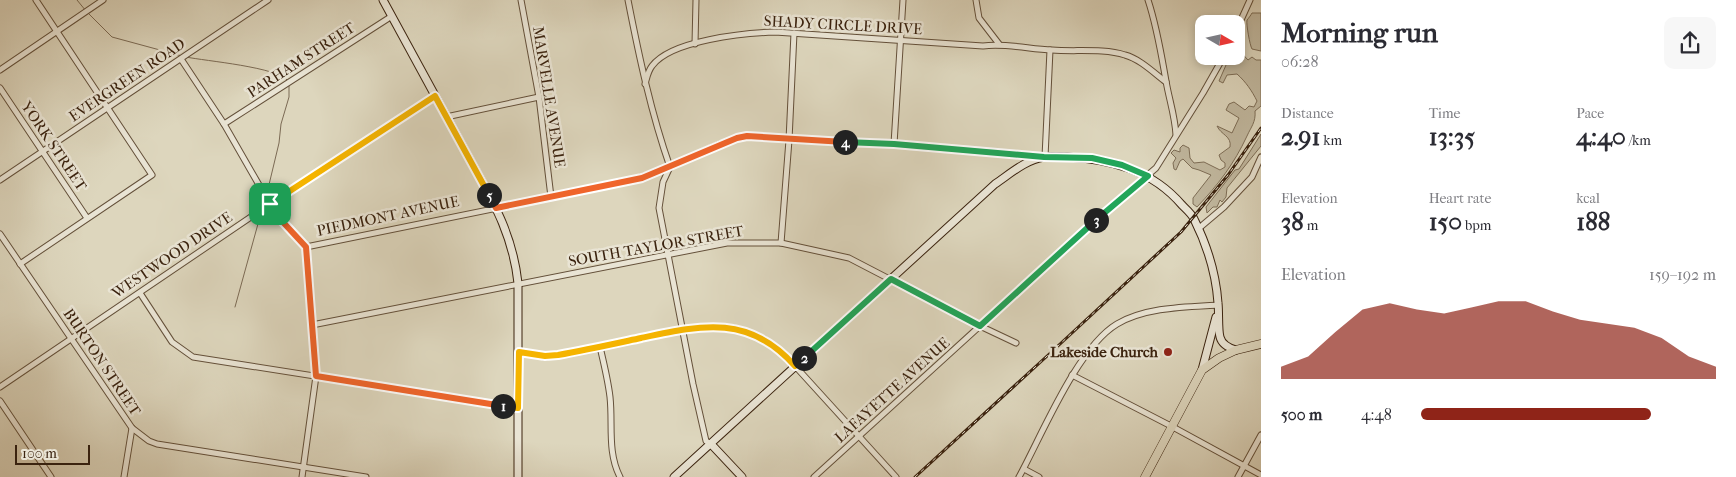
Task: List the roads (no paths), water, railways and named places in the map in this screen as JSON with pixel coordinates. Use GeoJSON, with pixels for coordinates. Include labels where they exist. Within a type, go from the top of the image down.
{"type":"FeatureCollection","features":[{"type":"Feature","properties":{"kind":"main road"},"geometry":{"type":"LineString","coordinates":[[1145,477],[1202,370],[1211,362],[1236,350],[1261,344]]}},
{"type":"Feature","properties":{"kind":"street"},"geometry":{"type":"LineString","coordinates":[[20,264],[152,175],[36,0]]}},
{"type":"Feature","properties":{"kind":"street"},"geometry":{"type":"LineString","coordinates":[[0,70],[103,0]]}},
{"type":"Feature","properties":{"kind":"street","name":"EVERGREEN ROAD"},"geometry":{"type":"LineString","coordinates":[[0,180],[268,0]]}},
{"type":"Feature","properties":{"kind":"street"},"geometry":{"type":"LineString","coordinates":[[383,0],[496,208],[516,261],[519,352],[518,477]]}},
{"type":"Feature","properties":{"kind":"street","name":"MARVELLE AVENUE"},"geometry":{"type":"LineString","coordinates":[[521,0],[539,97],[551,197]]}},
{"type":"Feature","properties":{"kind":"street"},"geometry":{"type":"LineString","coordinates":[[628,0],[645,84],[670,167],[663,182],[659,208],[706,441],[742,477]]}},
{"type":"Feature","properties":{"kind":"street"},"geometry":{"type":"LineString","coordinates":[[695,44],[696,0]]}},
{"type":"Feature","properties":{"kind":"street"},"geometry":{"type":"LineString","coordinates":[[894,144],[903,0]]}},
{"type":"Feature","properties":{"kind":"street"},"geometry":{"type":"LineString","coordinates":[[976,0],[979,18],[999,44]]}},
{"type":"Feature","properties":{"kind":"street"},"geometry":{"type":"LineString","coordinates":[[1148,0],[1162,52],[1166,82],[1174,114],[1176,135]]}},
{"type":"Feature","properties":{"kind":"street"},"geometry":{"type":"LineString","coordinates":[[1243,15],[1250,0]]}},
{"type":"Feature","properties":{"kind":"street","name":"PARHAM STREET"},"geometry":{"type":"LineString","coordinates":[[224,124],[392,16]]}},
{"type":"Feature","properties":{"kind":"street","name":"SHADY CIRCLE DRIVE"},"geometry":{"type":"LineString","coordinates":[[645,84],[652,65],[660,58],[695,44],[743,33],[794,33],[983,46],[999,44],[1050,50]]}},
{"type":"Feature","properties":{"kind":"street"},"geometry":{"type":"LineString","coordinates":[[781,243],[789,140],[794,33]]}},
{"type":"Feature","properties":{"kind":"street"},"geometry":{"type":"LineString","coordinates":[[674,477],[994,184],[1018,167],[1044,157],[1050,50],[1126,55],[1166,82]]}},
{"type":"Feature","properties":{"kind":"street"},"geometry":{"type":"LineString","coordinates":[[181,58],[224,124],[270,204],[281,220],[306,247],[316,376],[302,477]]}},
{"type":"Feature","properties":{"kind":"street","name":"LAFAYETTE AVENUE"},"geometry":{"type":"LineString","coordinates":[[814,477],[1115,203],[1156,168],[1220,65]]}},
{"type":"Feature","properties":{"kind":"street","name":"YORK STREET"},"geometry":{"type":"LineString","coordinates":[[0,88],[87,218]]}},
{"type":"Feature","properties":{"kind":"street","name":"WESTWOOD DRIVE"},"geometry":{"type":"LineString","coordinates":[[0,387],[270,204],[435,96]]}},
{"type":"Feature","properties":{"kind":"street"},"geometry":{"type":"LineString","coordinates":[[446,117],[539,97]]}},
{"type":"Feature","properties":{"kind":"street","name":"PIEDMONT AVENUE"},"geometry":{"type":"LineString","coordinates":[[306,247],[628,182],[670,167],[737,138],[747,136],[789,140],[894,144],[1044,157],[1092,158],[1148,176],[1178,199],[1194,218],[1198,229]]}},
{"type":"Feature","properties":{"kind":"street"},"geometry":{"type":"LineString","coordinates":[[1236,350],[1227,347],[1220,340],[1215,278],[1198,229],[1252,177],[1261,157]]}},
{"type":"Feature","properties":{"kind":"street","name":"BURTON STREET"},"geometry":{"type":"LineString","coordinates":[[0,234],[132,428],[149,441],[157,444],[366,477]]}},
{"type":"Feature","properties":{"kind":"street","name":"SOUTH TAYLOR STREET"},"geometry":{"type":"LineString","coordinates":[[312,325],[727,243],[781,243],[849,258],[1016,343]]}},
{"type":"Feature","properties":{"kind":"street"},"geometry":{"type":"LineString","coordinates":[[140,293],[172,342],[193,357],[518,408]]}},
{"type":"Feature","properties":{"kind":"street"},"geometry":{"type":"LineString","coordinates":[[1019,477],[1072,375],[1100,339],[1118,323],[1141,314],[1184,307],[1218,308]]}},
{"type":"Feature","properties":{"kind":"street"},"geometry":{"type":"LineString","coordinates":[[1202,370],[1218,308]]}},
{"type":"Feature","properties":{"kind":"street"},"geometry":{"type":"LineString","coordinates":[[519,352],[545,356],[600,347],[682,329],[722,327],[746,332],[764,339],[786,356],[896,477]]}},
{"type":"Feature","properties":{"kind":"street"},"geometry":{"type":"LineString","coordinates":[[600,347],[610,398],[611,448],[614,465],[620,477]]}},
{"type":"Feature","properties":{"kind":"street"},"geometry":{"type":"LineString","coordinates":[[1072,375],[1261,475]]}},
{"type":"Feature","properties":{"kind":"street"},"geometry":{"type":"LineString","coordinates":[[0,401],[51,477]]}},
{"type":"Feature","properties":{"kind":"street"},"geometry":{"type":"LineString","coordinates":[[124,477],[132,428]]}},
{"type":"Feature","properties":{"kind":"street"},"geometry":{"type":"LineString","coordinates":[[1238,477],[1261,435]]}},
{"type":"Feature","properties":{"kind":"street"},"geometry":{"type":"LineString","coordinates":[[1024,469],[1039,477]]}},
{"type":"Feature","properties":{"kind":"waterway"},"geometry":{"type":"LineString","coordinates":[[77,0],[86,11]]}},
{"type":"Feature","properties":{"kind":"waterway"},"geometry":{"type":"LineString","coordinates":[[88,13],[112,37],[182,56]]}},
{"type":"Feature","properties":{"kind":"waterway"},"geometry":{"type":"LineString","coordinates":[[186,57],[257,68],[282,76],[288,81]]}},
{"type":"Feature","properties":{"kind":"waterway"},"geometry":{"type":"LineString","coordinates":[[267,193],[279,143],[281,124],[289,97],[289,85]]}},
{"type":"Feature","properties":{"kind":"waterway"},"geometry":{"type":"LineString","coordinates":[[235,307],[261,213]]}},
{"type":"Feature","properties":{"kind":"railway"},"geometry":{"type":"LineString","coordinates":[[915,477],[1181,232],[1228,175],[1261,128]]}},
{"type":"Feature","properties":{"kind":"place","name":"Lakeside Church"},"geometry":{"type":"Point","coordinates":[1168,352]}}]}
